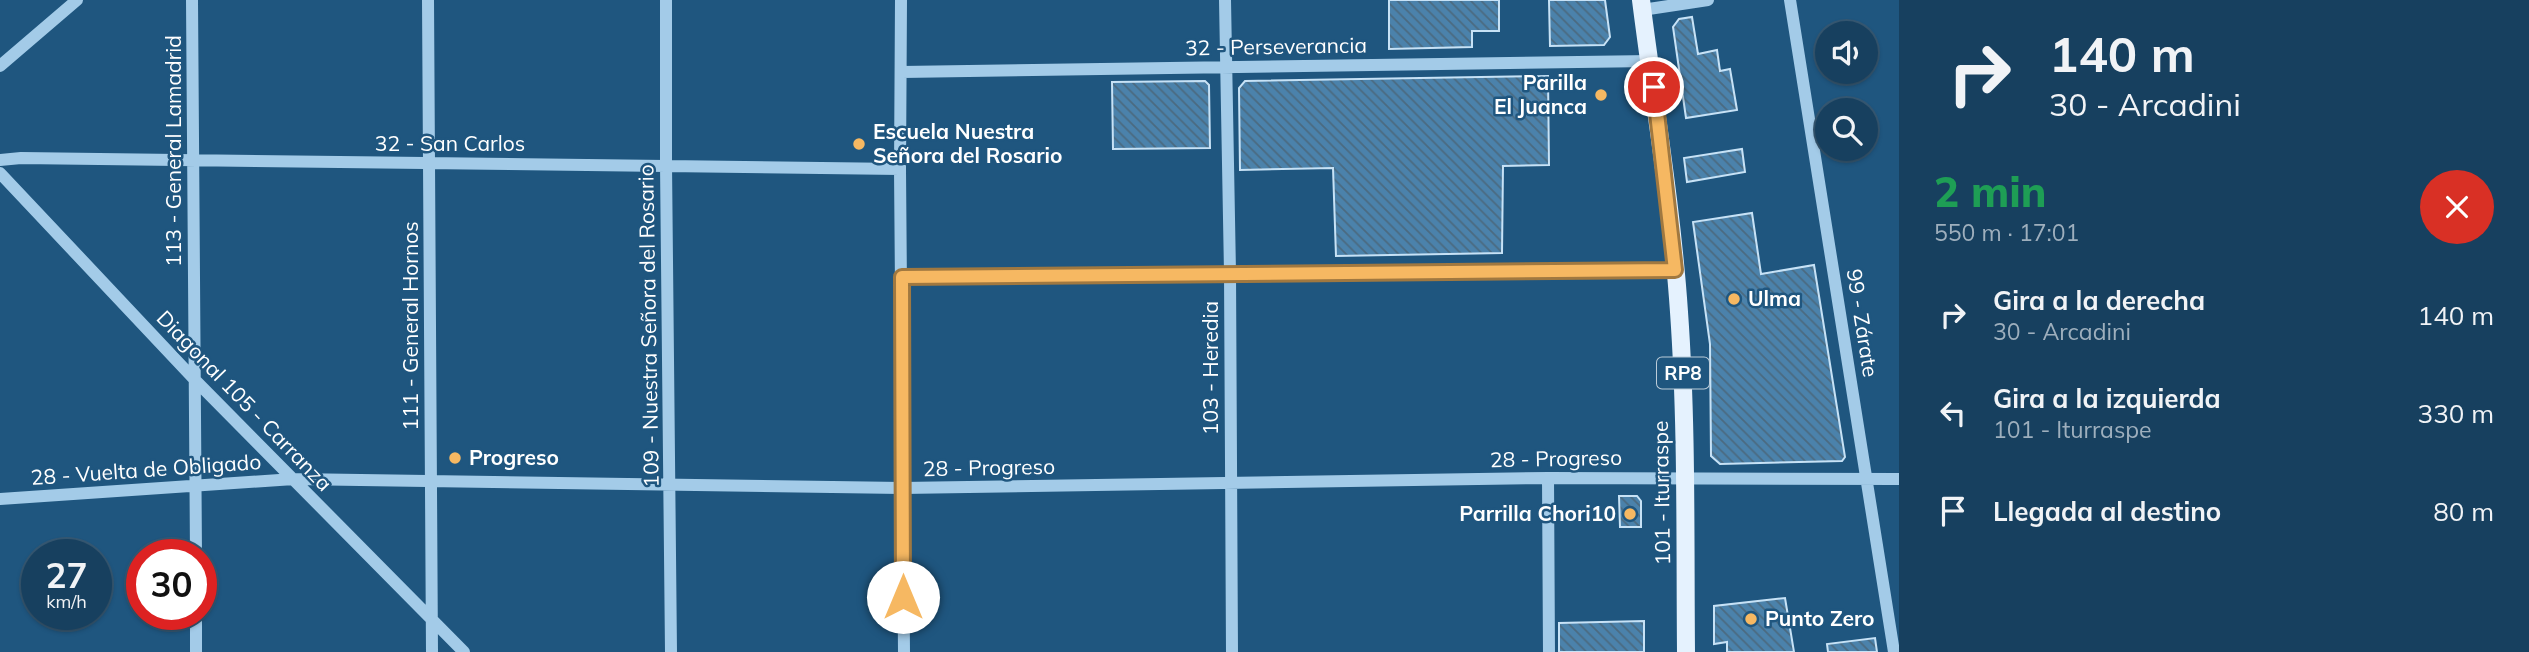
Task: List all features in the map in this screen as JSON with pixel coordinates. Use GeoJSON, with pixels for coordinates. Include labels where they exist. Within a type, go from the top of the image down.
{"type":"FeatureCollection","features":[{"type":"Feature","properties":{"kind":"main road","name":"101 - Iturraspe"},"geometry":{"type":"LineString","coordinates":[[1642,5],[1675,270],[1682,356],[1686,652]]}},
{"type":"Feature","properties":{"kind":"street"},"geometry":{"type":"LineString","coordinates":[[0,66],[62,6],[77,0]]}},
{"type":"Feature","properties":{"kind":"street","name":"113 - General Lamadrid"},"geometry":{"type":"LineString","coordinates":[[192,0],[196,539]]}},
{"type":"Feature","properties":{"kind":"street","name":"111 - General Hornos"},"geometry":{"type":"LineString","coordinates":[[428,0],[432,652]]}},
{"type":"Feature","properties":{"kind":"street","name":"109 - Nuestra Señora del Rosario"},"geometry":{"type":"LineString","coordinates":[[666,0],[671,652]]}},
{"type":"Feature","properties":{"kind":"street"},"geometry":{"type":"LineString","coordinates":[[901,0],[904,652]]}},
{"type":"Feature","properties":{"kind":"street","name":"103 - Heredia"},"geometry":{"type":"LineString","coordinates":[[1225,0],[1228,67],[1232,652]]}},
{"type":"Feature","properties":{"kind":"street"},"geometry":{"type":"LineString","coordinates":[[1642,5],[1708,0]]}},
{"type":"Feature","properties":{"kind":"street","name":"99 - Zárate"},"geometry":{"type":"LineString","coordinates":[[1790,0],[1894,652]]}},
{"type":"Feature","properties":{"kind":"street","name":"32 - Perseverancia"},"geometry":{"type":"LineString","coordinates":[[902,72],[1651,61]]}},
{"type":"Feature","properties":{"kind":"street","name":"32 - San Carlos"},"geometry":{"type":"LineString","coordinates":[[0,160],[21,158],[429,164],[666,164],[900,169]]}},
{"type":"Feature","properties":{"kind":"street","name":"Diagonal 105 - Carranza"},"geometry":{"type":"LineString","coordinates":[[0,173],[194,379],[464,652]]}},
{"type":"Feature","properties":{"kind":"street"},"geometry":{"type":"LineString","coordinates":[[902,277],[1675,270]]}},
{"type":"Feature","properties":{"kind":"street"},"geometry":{"type":"LineString","coordinates":[[1548,478],[1549,652]]}},
{"type":"Feature","properties":{"kind":"street","name":"28 - Progreso"},"geometry":{"type":"LineString","coordinates":[[294,480],[902,488],[1548,478],[1899,479]]}},
{"type":"Feature","properties":{"kind":"street","name":"28 - Vuelta de Obligado"},"geometry":{"type":"LineString","coordinates":[[0,499],[294,480]]}},
{"type":"Feature","properties":{"kind":"street"},"geometry":{"type":"LineString","coordinates":[[196,630],[196,652]]}},
{"type":"Feature","properties":{"kind":"building"},"geometry":{"type":"Polygon","coordinates":[[[1389,0],[1499,0],[1499,31],[1472,31],[1472,47],[1389,49],[1389,0]]]}},
{"type":"Feature","properties":{"kind":"building"},"geometry":{"type":"Polygon","coordinates":[[[1549,0],[1605,0],[1610,37],[1604,45],[1550,46],[1549,0]]]}},
{"type":"Feature","properties":{"kind":"building"},"geometry":{"type":"Polygon","coordinates":[[[1692,17],[1698,54],[1717,50],[1720,71],[1730,69],[1737,110],[1686,118],[1673,27],[1679,19],[1692,17]]]}},
{"type":"Feature","properties":{"kind":"building"},"geometry":{"type":"Polygon","coordinates":[[[1548,76],[1549,165],[1503,166],[1502,253],[1336,256],[1333,168],[1240,170],[1239,88],[1245,81],[1548,76]]]}},
{"type":"Feature","properties":{"kind":"building"},"geometry":{"type":"Polygon","coordinates":[[[1205,81],[1209,85],[1210,148],[1113,149],[1112,82],[1205,81]]]}},
{"type":"Feature","properties":{"kind":"building"},"geometry":{"type":"Polygon","coordinates":[[[1742,149],[1745,172],[1687,182],[1684,158],[1742,149]]]}},
{"type":"Feature","properties":{"kind":"building"},"geometry":{"type":"Polygon","coordinates":[[[1752,213],[1761,274],[1814,265],[1845,457],[1842,461],[1720,464],[1711,456],[1710,344],[1693,222],[1752,213]]]}},
{"type":"Feature","properties":{"kind":"building","name":"Parrilla Chori10"},"geometry":{"type":"Polygon","coordinates":[[[1619,496],[1637,496],[1641,501],[1641,527],[1620,527],[1619,496]]]}},
{"type":"Feature","properties":{"kind":"building","name":"Punto Zero"},"geometry":{"type":"Polygon","coordinates":[[[1785,598],[1794,652],[1727,652],[1727,642],[1714,644],[1714,606],[1785,598]]]}},
{"type":"Feature","properties":{"kind":"building"},"geometry":{"type":"Polygon","coordinates":[[[1644,621],[1644,652],[1559,652],[1559,623],[1644,621]]]}},
{"type":"Feature","properties":{"kind":"building"},"geometry":{"type":"Polygon","coordinates":[[[1875,638],[1877,652],[1828,652],[1827,644],[1875,638]]]}},
{"type":"Feature","properties":{"kind":"place","name":"Parilla El Juanca"},"geometry":{"type":"Point","coordinates":[1601,95]}},
{"type":"Feature","properties":{"kind":"place","name":"Escuela Nuestra Señora del Rosario"},"geometry":{"type":"Point","coordinates":[859,144]}},
{"type":"Feature","properties":{"kind":"place","name":"Ulma"},"geometry":{"type":"Point","coordinates":[1734,299]}},
{"type":"Feature","properties":{"kind":"place","name":"Progreso"},"geometry":{"type":"Point","coordinates":[455,458]}},
{"type":"Feature","properties":{"kind":"place","name":"Parrilla Chori10"},"geometry":{"type":"Point","coordinates":[1630,514]}},
{"type":"Feature","properties":{"kind":"place","name":"Punto Zero"},"geometry":{"type":"Point","coordinates":[1751,619]}},
{"type":"Feature","properties":{"kind":"route"},"geometry":{"type":"LineString","coordinates":[[903,597],[902,277],[1675,270],[1654,87]]}}]}
